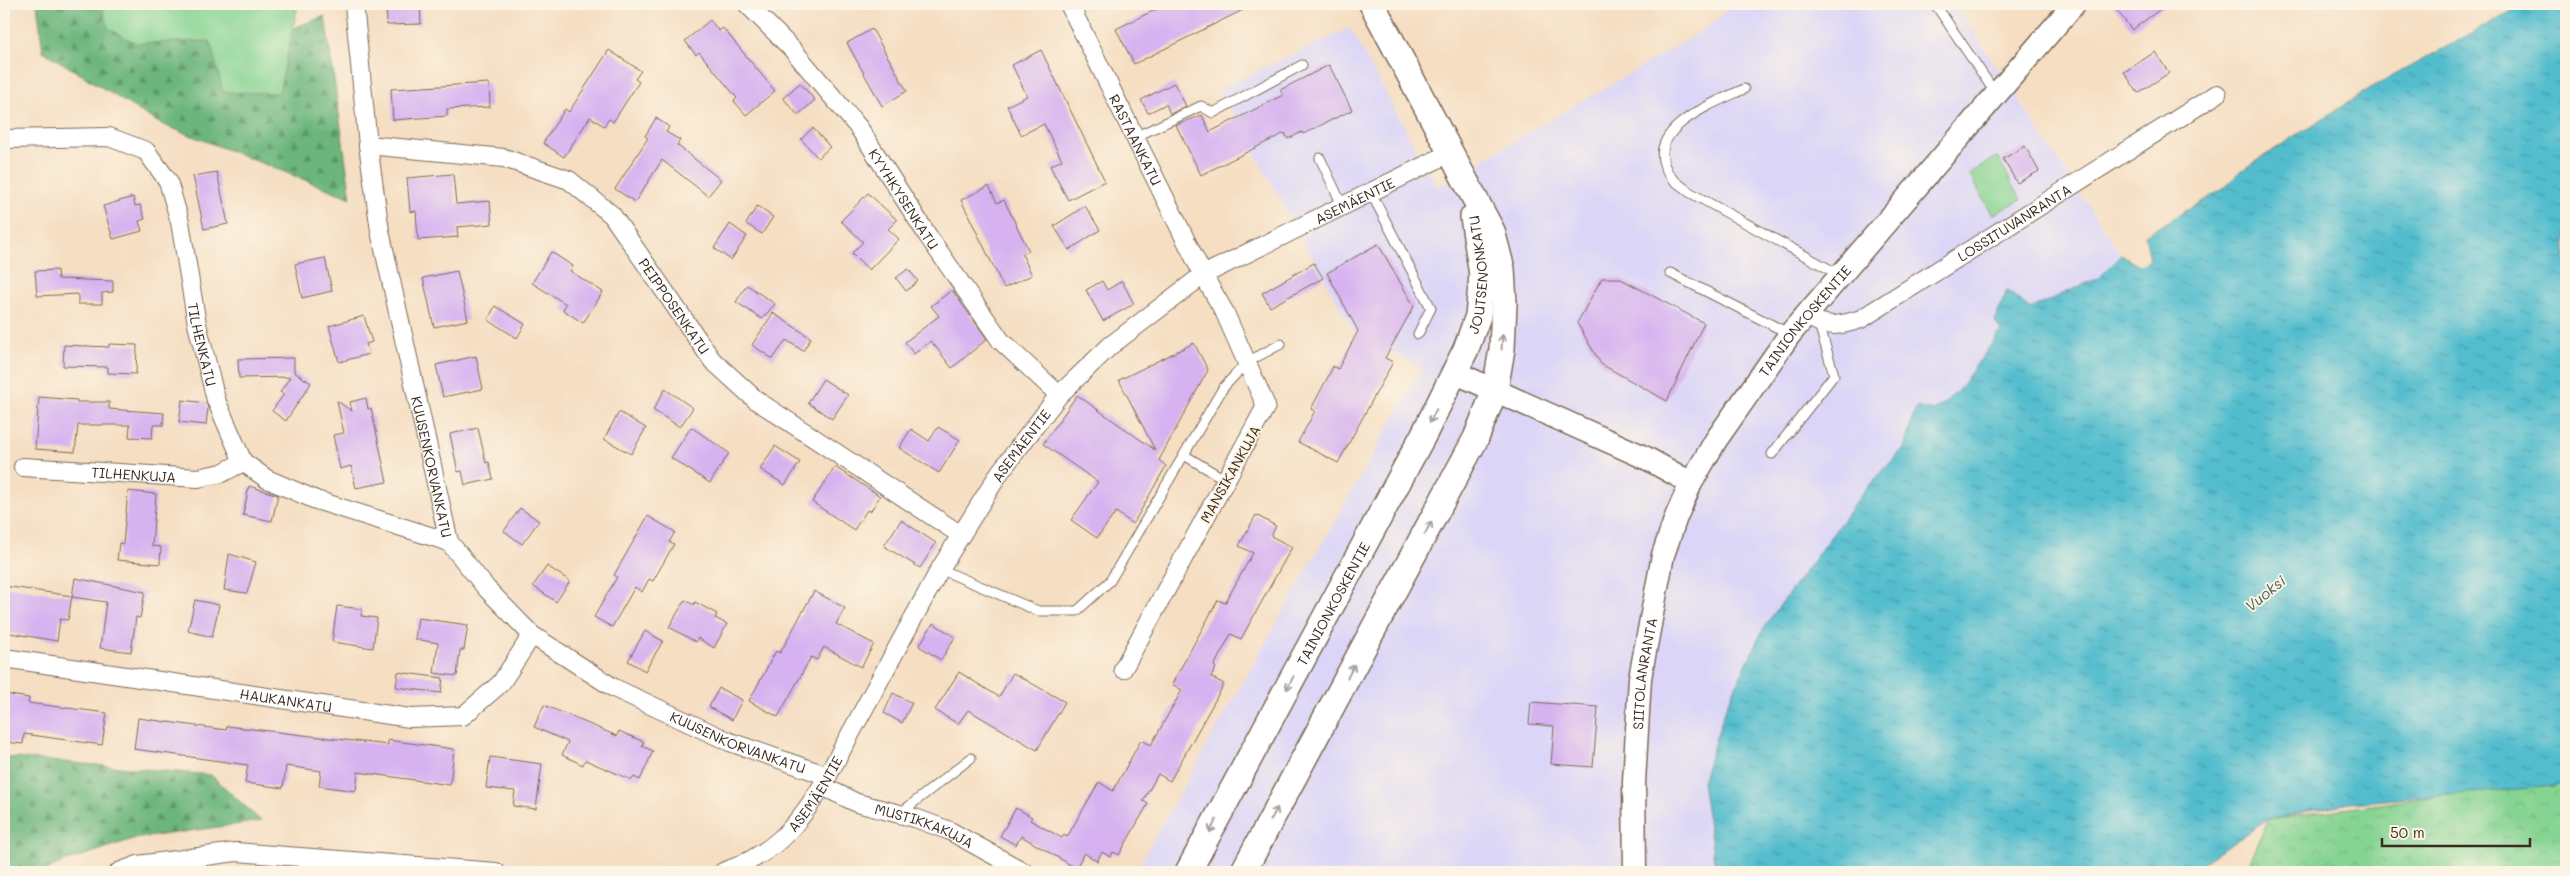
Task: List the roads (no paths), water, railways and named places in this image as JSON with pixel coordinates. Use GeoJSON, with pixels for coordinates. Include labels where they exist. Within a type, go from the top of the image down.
{"type":"FeatureCollection","features":[{"type":"Feature","properties":{"kind":"main road","name":"JOUTSENONKATU"},"geometry":{"type":"LineString","coordinates":[[1372,4],[1464,174],[1492,231],[1502,270],[1504,303],[1502,349],[1495,390]]}},
{"type":"Feature","properties":{"kind":"main road","name":"JOUTSENONKATU"},"geometry":{"type":"LineString","coordinates":[[1454,372],[1466,349],[1478,316],[1482,275],[1477,234],[1464,174]]}},
{"type":"Feature","properties":{"kind":"main road","name":"TAINIONKOSKENTIE"},"geometry":{"type":"LineString","coordinates":[[1188,872],[1420,441],[1454,372]]}},
{"type":"Feature","properties":{"kind":"main road"},"geometry":{"type":"LineString","coordinates":[[1243,872],[1466,456],[1495,390]]}},
{"type":"Feature","properties":{"kind":"street","name":"KUUSENKORVANKATU"},"geometry":{"type":"LineString","coordinates":[[354,4],[368,145],[380,231],[449,542],[487,589],[532,635],[614,688],[730,742],[825,781]]}},
{"type":"Feature","properties":{"kind":"street","name":"KYYHKYSENKATU"},"geometry":{"type":"LineString","coordinates":[[747,4],[792,49],[859,128],[928,236],[1001,341],[1059,395]]}},
{"type":"Feature","properties":{"kind":"street","name":"RASTAANKATU"},"geometry":{"type":"LineString","coordinates":[[1069,4],[1203,275]]}},
{"type":"Feature","properties":{"kind":"street","name":"TAINIONKOSKENTIE"},"geometry":{"type":"LineString","coordinates":[[1692,483],[1716,440],[1790,334],[1812,320],[1840,275],[2074,4]]}},
{"type":"Feature","properties":{"kind":"street","name":"LOSSITUVANRANTA"},"geometry":{"type":"LineString","coordinates":[[1812,320],[1844,325],[1870,314],[2217,94]]}},
{"type":"Feature","properties":{"kind":"street","name":"TILHENKATU"},"geometry":{"type":"LineString","coordinates":[[4,139],[109,137],[146,151],[168,181],[180,222],[196,324],[216,400],[243,462]]}},
{"type":"Feature","properties":{"kind":"street","name":"PEIPPOSENKATU"},"geometry":{"type":"LineString","coordinates":[[368,145],[504,158],[569,180],[612,215],[712,360],[756,400],[961,534]]}},
{"type":"Feature","properties":{"kind":"street","name":"ASEMÄENTIE"},"geometry":{"type":"LineString","coordinates":[[723,872],[740,866],[764,852],[791,831],[825,781],[940,569],[961,534],[1000,472],[1059,395],[1110,346],[1203,275],[1452,152]]}},
{"type":"Feature","properties":{"kind":"street","name":"MANSIKANKUJA"},"geometry":{"type":"LineString","coordinates":[[1123,669],[1266,406],[1224,311],[1203,275]]}},
{"type":"Feature","properties":{"kind":"street"},"geometry":{"type":"LineString","coordinates":[[1454,372],[1646,458],[1692,483]]}},
{"type":"Feature","properties":{"kind":"street","name":"TILHENKUJA"},"geometry":{"type":"LineString","coordinates":[[23,467],[198,478],[222,473],[243,462]]}},
{"type":"Feature","properties":{"kind":"street"},"geometry":{"type":"LineString","coordinates":[[243,462],[267,479],[316,500],[449,542]]}},
{"type":"Feature","properties":{"kind":"street","name":"SIITOLANRANTA"},"geometry":{"type":"LineString","coordinates":[[1635,872],[1634,782],[1640,678],[1663,556],[1676,517],[1692,483]]}},
{"type":"Feature","properties":{"kind":"street","name":"HAUKANKATU"},"geometry":{"type":"LineString","coordinates":[[4,658],[410,718],[463,716],[501,683],[532,635]]}},
{"type":"Feature","properties":{"kind":"street","name":"MUSTIKKAKUJA"},"geometry":{"type":"LineString","coordinates":[[825,781],[857,803],[899,814],[950,831],[1024,872]]}},
{"type":"Feature","properties":{"kind":"street"},"geometry":{"type":"LineString","coordinates":[[119,872],[138,865],[236,852],[496,872]]}},
{"type":"Feature","properties":{"kind":"lane"},"geometry":{"type":"LineString","coordinates":[[1935,4],[1996,94]]}},
{"type":"Feature","properties":{"kind":"lane"},"geometry":{"type":"LineString","coordinates":[[1135,137],[1200,106],[1213,112],[1302,65]]}},
{"type":"Feature","properties":{"kind":"lane"},"geometry":{"type":"LineString","coordinates":[[1744,89],[1700,110],[1676,126],[1666,140],[1663,157],[1671,177],[1689,192],[1840,275]]}},
{"type":"Feature","properties":{"kind":"lane"},"geometry":{"type":"LineString","coordinates":[[1320,158],[1342,205]]}},
{"type":"Feature","properties":{"kind":"lane"},"geometry":{"type":"LineString","coordinates":[[1370,191],[1431,308],[1418,334]]}},
{"type":"Feature","properties":{"kind":"lane"},"geometry":{"type":"LineString","coordinates":[[1670,273],[1790,334]]}},
{"type":"Feature","properties":{"kind":"lane"},"geometry":{"type":"LineString","coordinates":[[1772,454],[1834,375],[1812,320]]}},
{"type":"Feature","properties":{"kind":"lane"},"geometry":{"type":"LineString","coordinates":[[940,569],[1038,611],[1077,611],[1110,581],[1224,388],[1247,362],[1281,344]]}},
{"type":"Feature","properties":{"kind":"lane"},"geometry":{"type":"LineString","coordinates":[[1184,455],[1226,480]]}},
{"type":"Feature","properties":{"kind":"lane"},"geometry":{"type":"LineString","coordinates":[[899,814],[971,758]]}},
{"type":"Feature","properties":{"kind":"water","name":"Vuoksi"},"geometry":{"type":"Polygon","coordinates":[[[2525,4],[2566,4],[2566,780],[2554,786],[2349,803],[2269,819],[2204,862],[2203,872],[1716,872],[1702,782],[1726,707],[1764,627],[1865,490],[1904,448],[1916,407],[1934,411],[1957,392],[2001,331],[1995,321],[2007,290],[2030,309],[2098,278],[2121,255],[2139,266],[2150,260],[2145,235],[2225,188],[2239,172],[2369,89],[2525,4]]]}}]}
